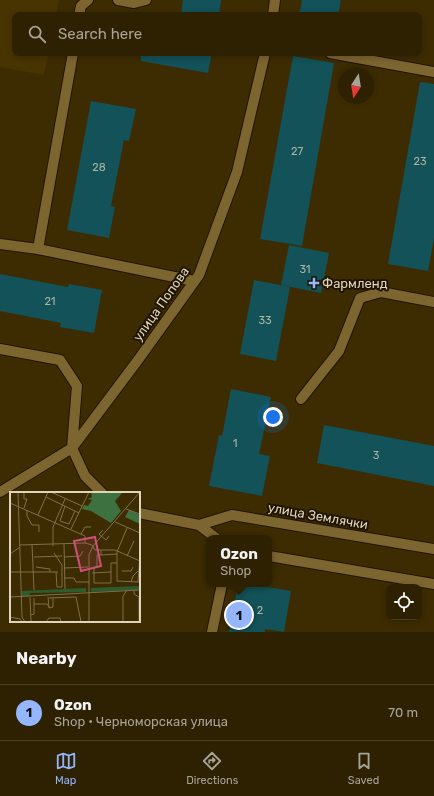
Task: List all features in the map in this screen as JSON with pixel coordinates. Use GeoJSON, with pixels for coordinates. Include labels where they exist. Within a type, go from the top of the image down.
{"type":"FeatureCollection","features":[{"type":"Feature","properties":{"kind":"street"},"geometry":{"type":"LineString","coordinates":[[80,12],[81,6],[88,0]]}},
{"type":"Feature","properties":{"kind":"street"},"geometry":{"type":"LineString","coordinates":[[118,0],[134,3],[146,0]]}},
{"type":"Feature","properties":{"kind":"street"},"geometry":{"type":"LineString","coordinates":[[273,12],[275,0]]}},
{"type":"Feature","properties":{"kind":"street"},"geometry":{"type":"LineString","coordinates":[[38,249],[72,56]]}},
{"type":"Feature","properties":{"kind":"street","name":"улица Попова"},"geometry":{"type":"LineString","coordinates":[[0,492],[72,448],[199,275],[236,172],[264,56]]}},
{"type":"Feature","properties":{"kind":"street"},"geometry":{"type":"LineString","coordinates":[[346,56],[434,72]]}},
{"type":"Feature","properties":{"kind":"street"},"geometry":{"type":"LineString","coordinates":[[0,244],[38,249],[194,281]]}},
{"type":"Feature","properties":{"kind":"street"},"geometry":{"type":"LineString","coordinates":[[301,399],[339,351],[360,298],[381,292],[434,302]]}},
{"type":"Feature","properties":{"kind":"street"},"geometry":{"type":"LineString","coordinates":[[0,349],[60,360],[77,386],[72,448],[85,476],[101,492]]}},
{"type":"Feature","properties":{"kind":"street"},"geometry":{"type":"LineString","coordinates":[[140,513],[199,524],[212,535]]}},
{"type":"Feature","properties":{"kind":"street","name":"улица Землячки"},"geometry":{"type":"LineString","coordinates":[[199,524],[232,515],[434,549]]}},
{"type":"Feature","properties":{"kind":"street"},"geometry":{"type":"LineString","coordinates":[[272,557],[434,584]]}},
{"type":"Feature","properties":{"kind":"street"},"geometry":{"type":"LineString","coordinates":[[212,632],[221,587]]}},
{"type":"Feature","properties":{"kind":"shaded area"},"geometry":{"type":"Polygon","coordinates":[[[0,0],[59,0],[57,12],[12,12],[12,56],[47,56],[44,75],[0,67],[0,0]]]}},
{"type":"Feature","properties":{"kind":"building"},"geometry":{"type":"Polygon","coordinates":[[[183,0],[221,0],[219,12],[181,12],[183,0]]]}},
{"type":"Feature","properties":{"kind":"building"},"geometry":{"type":"Polygon","coordinates":[[[302,0],[341,0],[339,12],[300,12],[302,0]]]}},
{"type":"Feature","properties":{"kind":"building"},"geometry":{"type":"Polygon","coordinates":[[[141,56],[211,56],[208,73],[141,61],[141,56]]]}},
{"type":"Feature","properties":{"kind":"building"},"geometry":{"type":"Polygon","coordinates":[[[293,56],[334,63],[302,246],[260,239],[293,56]]]}},
{"type":"Feature","properties":{"kind":"building"},"geometry":{"type":"Polygon","coordinates":[[[420,82],[434,84],[434,238],[428,271],[388,264],[420,82]]]}},
{"type":"Feature","properties":{"kind":"building"},"geometry":{"type":"Polygon","coordinates":[[[91,101],[136,109],[129,141],[124,140],[111,206],[115,207],[109,238],[67,230],[91,101]]]}},
{"type":"Feature","properties":{"kind":"building"},"geometry":{"type":"Polygon","coordinates":[[[289,245],[329,253],[321,293],[281,285],[289,245]]]}},
{"type":"Feature","properties":{"kind":"building"},"geometry":{"type":"Polygon","coordinates":[[[0,274],[68,287],[69,284],[102,290],[94,333],[60,327],[61,323],[0,311],[0,274]]]}},
{"type":"Feature","properties":{"kind":"building"},"geometry":{"type":"Polygon","coordinates":[[[254,280],[290,287],[276,361],[240,354],[254,280]]]}},
{"type":"Feature","properties":{"kind":"building"},"geometry":{"type":"Polygon","coordinates":[[[231,389],[271,397],[259,454],[270,456],[262,496],[209,486],[219,435],[222,436],[231,389]]]}},
{"type":"Feature","properties":{"kind":"building"},"geometry":{"type":"Polygon","coordinates":[[[324,425],[434,446],[434,486],[317,463],[324,425]]]}},
{"type":"Feature","properties":{"kind":"building"},"geometry":{"type":"Polygon","coordinates":[[[237,587],[268,587],[291,591],[284,632],[265,629],[265,632],[229,632],[237,587]]]}},
{"type":"Feature","properties":{"kind":"place","name":"Фармленд"},"geometry":{"type":"Point","coordinates":[314,283]}},
{"type":"Feature","properties":{"kind":"place","name":"Ozon"},"geometry":{"type":"Point","coordinates":[239,615]}}]}
